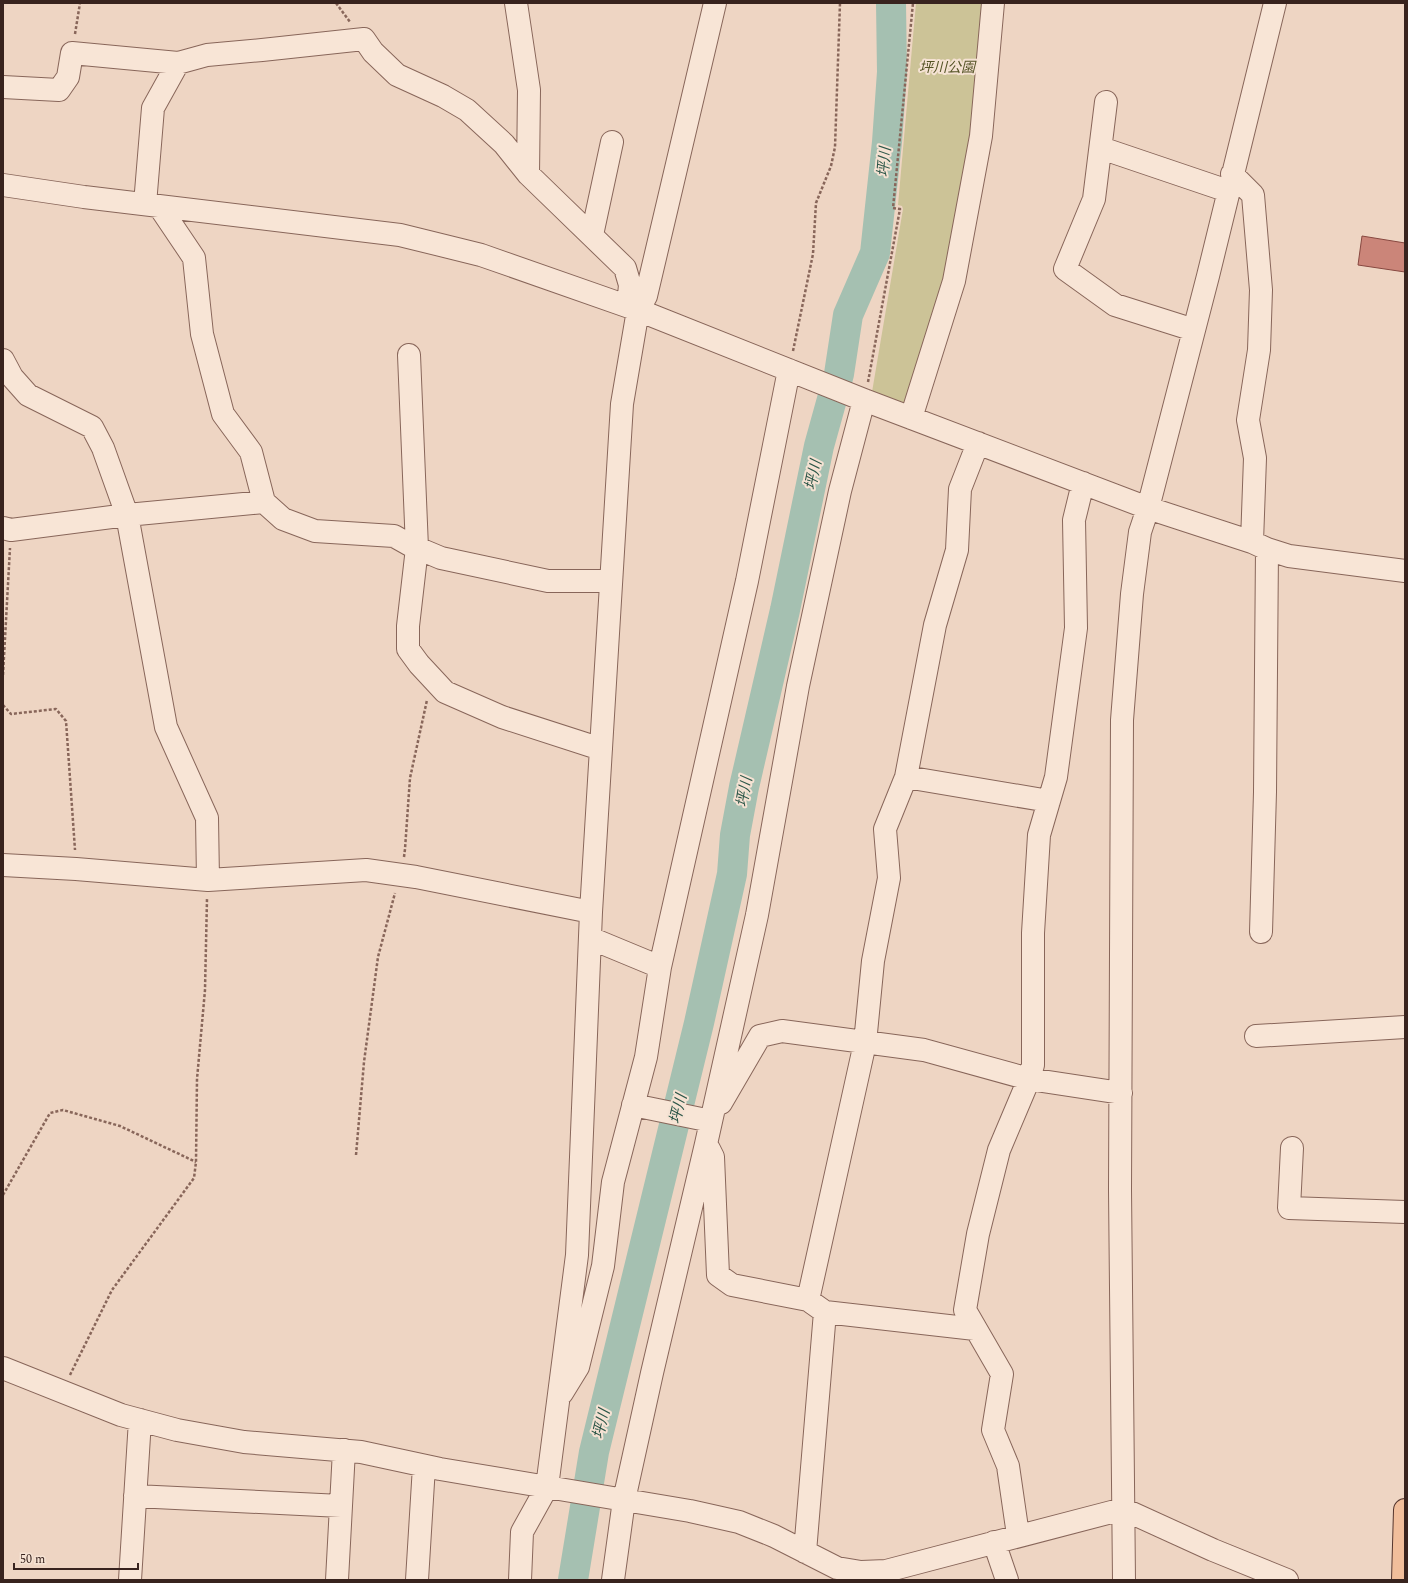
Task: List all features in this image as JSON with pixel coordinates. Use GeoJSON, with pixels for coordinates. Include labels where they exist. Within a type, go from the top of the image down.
{"type":"FeatureCollection","features":[{"type":"Feature","properties":{"kind":"main road"},"geometry":{"type":"LineString","coordinates":[[1403,1580],[1405,1510]]}},
{"type":"Feature","properties":{"kind":"street"},"geometry":{"type":"LineString","coordinates":[[516,3],[529,90],[528,174]]}},
{"type":"Feature","properties":{"kind":"street"},"geometry":{"type":"LineString","coordinates":[[633,308],[646,296],[715,3]]}},
{"type":"Feature","properties":{"kind":"street"},"geometry":{"type":"LineString","coordinates":[[912,418],[954,280],[981,136],[993,3]]}},
{"type":"Feature","properties":{"kind":"street"},"geometry":{"type":"LineString","coordinates":[[1124,1580],[1122,1508],[1120,1198],[1122,720],[1132,594],[1140,532],[1148,508],[1194,330],[1275,3]]}},
{"type":"Feature","properties":{"kind":"street"},"geometry":{"type":"LineString","coordinates":[[3,87],[58,90],[68,77],[72,53],[178,63],[207,55],[364,39],[373,52],[397,75],[443,96],[467,110],[504,144],[528,174],[625,268],[630,285],[633,308],[622,404],[591,912],[578,1255],[547,1486],[522,1532],[520,1580]]}},
{"type":"Feature","properties":{"kind":"street"},"geometry":{"type":"LineString","coordinates":[[178,63],[153,108],[152,205],[194,258],[202,334],[223,414],[251,452],[264,502],[283,519],[315,531],[394,536],[441,558],[548,581],[611,581]]}},
{"type":"Feature","properties":{"kind":"street"},"geometry":{"type":"LineString","coordinates":[[1106,102],[1094,199],[1065,269],[1115,305],[1194,330]]}},
{"type":"Feature","properties":{"kind":"street"},"geometry":{"type":"LineString","coordinates":[[592,235],[612,142]]}},
{"type":"Feature","properties":{"kind":"street"},"geometry":{"type":"LineString","coordinates":[[1101,148],[1230,182],[1253,195],[1261,290],[1259,350],[1248,420],[1255,458],[1260,546],[1265,792],[1260,932]]}},
{"type":"Feature","properties":{"kind":"street"},"geometry":{"type":"LineString","coordinates":[[3,185],[84,197],[400,235],[481,256],[633,308],[793,372],[1148,508],[1289,556],[1405,571]]}},
{"type":"Feature","properties":{"kind":"street"},"geometry":{"type":"LineString","coordinates":[[409,355],[417,548],[408,626],[408,649],[419,664],[445,692],[502,718],[601,749]]}},
{"type":"Feature","properties":{"kind":"street"},"geometry":{"type":"LineString","coordinates":[[3,360],[12,376],[28,395],[92,427],[104,448],[127,515],[166,726],[207,818],[208,880]]}},
{"type":"Feature","properties":{"kind":"street"},"geometry":{"type":"LineString","coordinates":[[558,1399],[578,1367],[603,1266],[614,1182],[639,1106],[660,967],[793,372]]}},
{"type":"Feature","properties":{"kind":"street"},"geometry":{"type":"LineString","coordinates":[[613,1580],[619,1499],[652,1373],[706,1144],[706,1120],[757,915],[799,678],[860,398]]}},
{"type":"Feature","properties":{"kind":"street"},"geometry":{"type":"LineString","coordinates":[[805,1552],[816,1306],[865,1043],[873,961],[890,878],[885,829],[906,777],[935,625],[957,550],[960,488],[978,443]]}},
{"type":"Feature","properties":{"kind":"street"},"geometry":{"type":"LineString","coordinates":[[1018,1535],[1008,1466],[993,1430],[1002,1374],[965,1310],[978,1234],[999,1150],[1029,1079],[1033,1065],[1033,933],[1039,835],[1056,777],[1076,628],[1074,520],[1083,483]]}},
{"type":"Feature","properties":{"kind":"street"},"geometry":{"type":"LineString","coordinates":[[7,529],[127,515],[264,502]]}},
{"type":"Feature","properties":{"kind":"street"},"geometry":{"type":"LineString","coordinates":[[906,777],[1050,801]]}},
{"type":"Feature","properties":{"kind":"street"},"geometry":{"type":"LineString","coordinates":[[3,865],[76,869],[208,880],[366,870],[591,912]]}},
{"type":"Feature","properties":{"kind":"street"},"geometry":{"type":"LineString","coordinates":[[590,938],[660,967]]}},
{"type":"Feature","properties":{"kind":"street"},"geometry":{"type":"LineString","coordinates":[[1256,1036],[1405,1027]]}},
{"type":"Feature","properties":{"kind":"street"},"geometry":{"type":"LineString","coordinates":[[706,1120],[760,1036],[782,1031],[924,1050],[1029,1079],[1121,1093]]}},
{"type":"Feature","properties":{"kind":"street"},"geometry":{"type":"LineString","coordinates":[[639,1106],[706,1120]]}},
{"type":"Feature","properties":{"kind":"street"},"geometry":{"type":"LineString","coordinates":[[706,1144],[713,1157],[718,1275],[732,1285],[816,1306],[975,1329]]}},
{"type":"Feature","properties":{"kind":"street"},"geometry":{"type":"LineString","coordinates":[[1292,1148],[1289,1208],[1405,1212]]}},
{"type":"Feature","properties":{"kind":"street"},"geometry":{"type":"LineString","coordinates":[[3,1368],[121,1415],[177,1430],[244,1442],[361,1452],[424,1466],[690,1511],[739,1522],[774,1536],[805,1552],[837,1574],[886,1571],[1122,1508],[1213,1550],[1286,1580]]}},
{"type":"Feature","properties":{"kind":"street"},"geometry":{"type":"LineString","coordinates":[[130,1580],[140,1420]]}},
{"type":"Feature","properties":{"kind":"street"},"geometry":{"type":"LineString","coordinates":[[337,1580],[344,1450]]}},
{"type":"Feature","properties":{"kind":"street"},"geometry":{"type":"LineString","coordinates":[[417,1580],[424,1466]]}},
{"type":"Feature","properties":{"kind":"street"},"geometry":{"type":"LineString","coordinates":[[135,1496],[341,1506]]}},
{"type":"Feature","properties":{"kind":"street"},"geometry":{"type":"LineString","coordinates":[[994,1542],[1007,1580]]}},
{"type":"Feature","properties":{"kind":"path"},"geometry":{"type":"LineString","coordinates":[[72,53],[80,3]]}},
{"type":"Feature","properties":{"kind":"path"},"geometry":{"type":"LineString","coordinates":[[793,372],[814,254],[816,203],[831,166],[835,147],[840,3]]}},
{"type":"Feature","properties":{"kind":"path"},"geometry":{"type":"LineString","coordinates":[[860,398],[900,209],[893,208],[913,3]]}},
{"type":"Feature","properties":{"kind":"path"},"geometry":{"type":"LineString","coordinates":[[3,675],[7,529]]}},
{"type":"Feature","properties":{"kind":"path"},"geometry":{"type":"LineString","coordinates":[[356,1155],[364,1062],[378,957],[405,849],[410,778],[432,678]]}},
{"type":"Feature","properties":{"kind":"path"},"geometry":{"type":"LineString","coordinates":[[3,705],[11,714],[56,710],[66,721],[76,869]]}},
{"type":"Feature","properties":{"kind":"path"},"geometry":{"type":"LineString","coordinates":[[61,1391],[112,1290],[194,1178],[196,1162],[197,1079],[205,990],[208,880]]}},
{"type":"Feature","properties":{"kind":"path"},"geometry":{"type":"LineString","coordinates":[[3,1195],[50,1113],[63,1110],[120,1126],[196,1162]]}},
{"type":"Feature","properties":{"kind":"green space","name":"坪川公園"},"geometry":{"type":"Polygon","coordinates":[[[916,3],[989,3],[967,195],[911,407],[872,392],[903,209],[902,206],[898,205],[916,3]]]}},
{"type":"Feature","properties":{"kind":"building"},"geometry":{"type":"Polygon","coordinates":[[[1362,236],[1405,243],[1405,272],[1358,265],[1362,236]]]}},
{"type":"Feature","properties":{"kind":"waterway","name":"坪川"},"geometry":{"type":"LineString","coordinates":[[573,1580],[594,1452],[699,1023],[732,874],[735,835],[744,787],[785,610],[819,446],[839,374],[848,315],[875,253],[887,142],[892,72],[891,3]]}}]}
